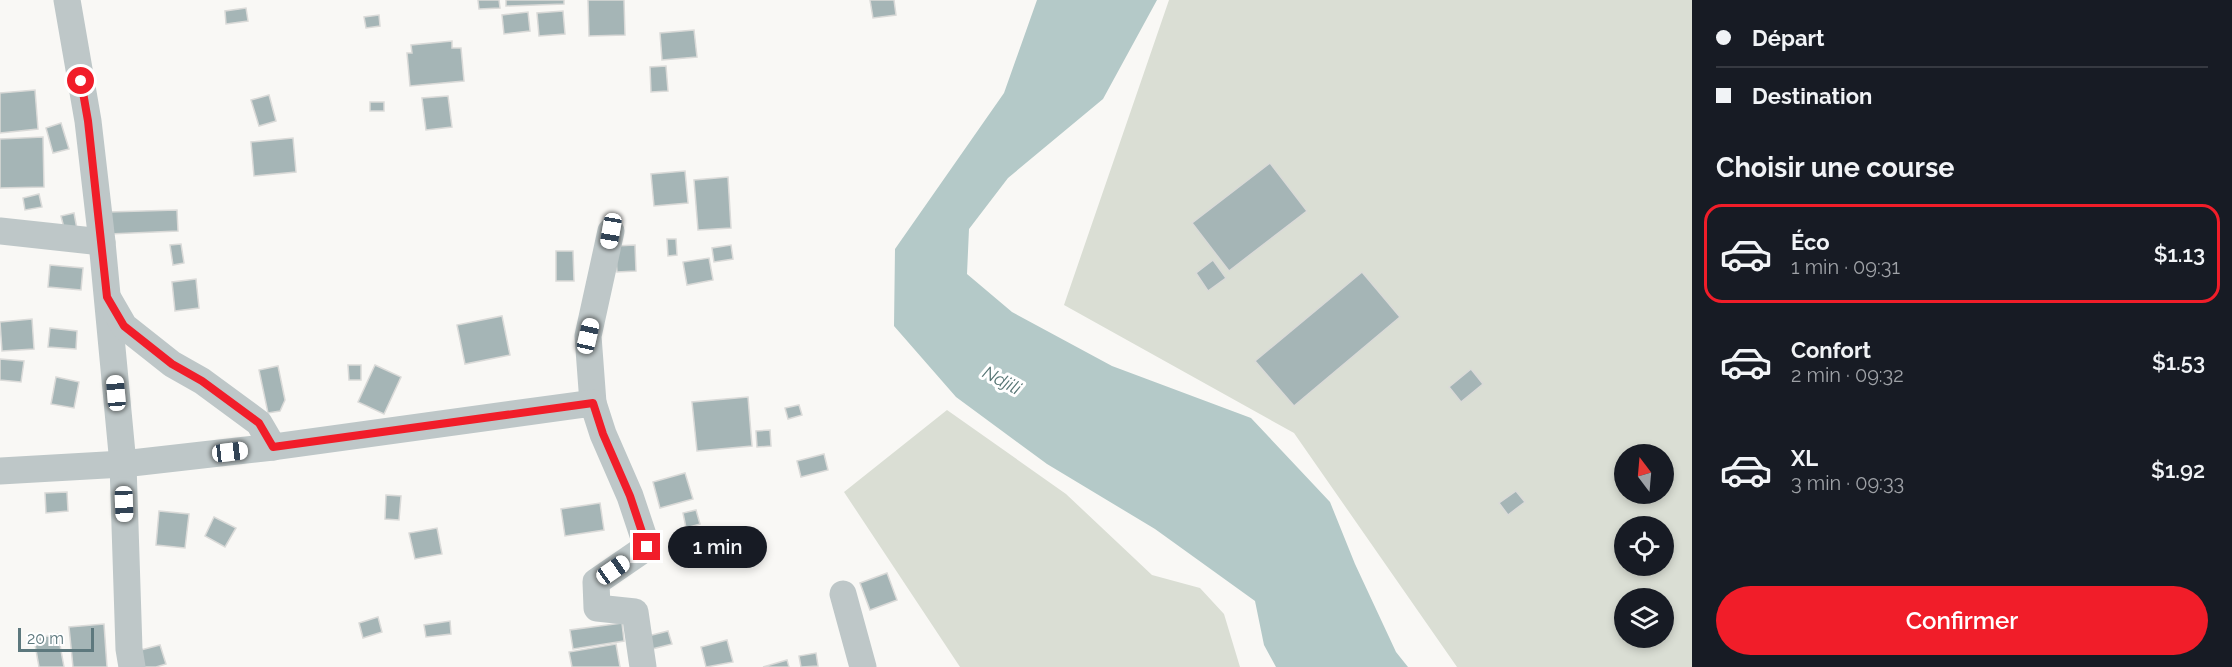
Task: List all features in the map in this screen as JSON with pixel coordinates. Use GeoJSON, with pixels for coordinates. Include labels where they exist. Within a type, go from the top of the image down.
{"type":"FeatureCollection","features":[{"type":"Feature","properties":{"kind":"street"},"geometry":{"type":"LineString","coordinates":[[67,0],[88,121],[102,242],[123,464],[129,649],[132,667]]}},
{"type":"Feature","properties":{"kind":"street"},"geometry":{"type":"LineString","coordinates":[[0,231],[102,242]]}},
{"type":"Feature","properties":{"kind":"street"},"geometry":{"type":"LineString","coordinates":[[611,231],[588,336],[593,403],[603,434],[630,496],[647,547],[596,582],[597,608],[635,612],[642,667]]}},
{"type":"Feature","properties":{"kind":"street"},"geometry":{"type":"LineString","coordinates":[[107,297],[124,326],[172,364],[202,381],[259,423],[273,447]]}},
{"type":"Feature","properties":{"kind":"street"},"geometry":{"type":"LineString","coordinates":[[0,471],[123,464],[273,447],[593,403]]}},
{"type":"Feature","properties":{"kind":"street"},"geometry":{"type":"LineString","coordinates":[[843,594],[863,667]]}},
{"type":"Feature","properties":{"kind":"shaded area"},"geometry":{"type":"Polygon","coordinates":[[[1169,0],[1692,0],[1692,667],[1457,667],[1294,433],[1064,305],[1169,0]]]}},
{"type":"Feature","properties":{"kind":"shaded area"},"geometry":{"type":"Polygon","coordinates":[[[947,410],[1066,494],[1152,575],[1200,588],[1224,614],[1240,667],[960,667],[844,492],[947,410]]]}},
{"type":"Feature","properties":{"kind":"water","name":"Ndjili"},"geometry":{"type":"Polygon","coordinates":[[[1037,0],[1157,0],[1103,99],[1008,178],[969,229],[967,274],[1012,312],[1112,366],[1251,418],[1330,502],[1355,564],[1396,652],[1408,667],[1276,667],[1264,645],[1255,601],[1155,529],[1047,464],[956,397],[894,326],[895,249],[1004,93],[1037,0]]]}},
{"type":"Feature","properties":{"kind":"building"},"geometry":{"type":"Polygon","coordinates":[[[478,0],[499,0],[500,8],[479,9],[478,0]]]}},
{"type":"Feature","properties":{"kind":"building"},"geometry":{"type":"Polygon","coordinates":[[[506,0],[564,0],[564,4],[506,6],[506,0]]]}},
{"type":"Feature","properties":{"kind":"building"},"geometry":{"type":"Polygon","coordinates":[[[588,0],[624,0],[625,35],[589,36],[588,0]]]}},
{"type":"Feature","properties":{"kind":"building"},"geometry":{"type":"Polygon","coordinates":[[[870,0],[894,0],[896,15],[873,18],[870,0]]]}},
{"type":"Feature","properties":{"kind":"building"},"geometry":{"type":"Polygon","coordinates":[[[246,8],[248,21],[226,24],[225,11],[246,8]]]}},
{"type":"Feature","properties":{"kind":"building"},"geometry":{"type":"Polygon","coordinates":[[[563,11],[565,34],[539,36],[537,13],[563,11]]]}},
{"type":"Feature","properties":{"kind":"building"},"geometry":{"type":"Polygon","coordinates":[[[528,12],[530,31],[504,34],[502,15],[528,12]]]}},
{"type":"Feature","properties":{"kind":"building"},"geometry":{"type":"Polygon","coordinates":[[[379,15],[380,26],[366,28],[364,17],[379,15]]]}},
{"type":"Feature","properties":{"kind":"building"},"geometry":{"type":"Polygon","coordinates":[[[694,30],[697,57],[662,60],[660,33],[694,30]]]}},
{"type":"Feature","properties":{"kind":"building"},"geometry":{"type":"Polygon","coordinates":[[[452,41],[452,48],[461,48],[464,81],[410,86],[407,53],[412,53],[411,45],[452,41]]]}},
{"type":"Feature","properties":{"kind":"building"},"geometry":{"type":"Polygon","coordinates":[[[666,66],[668,91],[651,92],[650,67],[666,66]]]}},
{"type":"Feature","properties":{"kind":"building"},"geometry":{"type":"Polygon","coordinates":[[[35,90],[38,129],[0,133],[0,93],[35,90]]]}},
{"type":"Feature","properties":{"kind":"building"},"geometry":{"type":"Polygon","coordinates":[[[269,95],[276,121],[259,126],[251,100],[269,95]]]}},
{"type":"Feature","properties":{"kind":"building"},"geometry":{"type":"Polygon","coordinates":[[[448,96],[452,127],[426,130],[422,98],[448,96]]]}},
{"type":"Feature","properties":{"kind":"building"},"geometry":{"type":"Polygon","coordinates":[[[370,102],[384,102],[384,111],[370,111],[370,102]]]}},
{"type":"Feature","properties":{"kind":"building"},"geometry":{"type":"Polygon","coordinates":[[[61,123],[69,149],[53,153],[46,128],[61,123]]]}},
{"type":"Feature","properties":{"kind":"building"},"geometry":{"type":"Polygon","coordinates":[[[43,137],[44,187],[0,188],[0,139],[43,137]]]}},
{"type":"Feature","properties":{"kind":"building"},"geometry":{"type":"Polygon","coordinates":[[[293,138],[296,172],[254,176],[251,142],[293,138]]]}},
{"type":"Feature","properties":{"kind":"building"},"geometry":{"type":"Polygon","coordinates":[[[1270,163],[1307,211],[1229,271],[1192,223],[1270,163]]]}},
{"type":"Feature","properties":{"kind":"building"},"geometry":{"type":"Polygon","coordinates":[[[685,171],[688,203],[654,206],[651,174],[685,171]]]}},
{"type":"Feature","properties":{"kind":"building"},"geometry":{"type":"Polygon","coordinates":[[[728,177],[731,228],[698,230],[694,180],[728,177]]]}},
{"type":"Feature","properties":{"kind":"building"},"geometry":{"type":"Polygon","coordinates":[[[39,194],[42,207],[25,210],[23,198],[39,194]]]}},
{"type":"Feature","properties":{"kind":"building"},"geometry":{"type":"Polygon","coordinates":[[[177,210],[178,231],[109,234],[108,212],[177,210]]]}},
{"type":"Feature","properties":{"kind":"building"},"geometry":{"type":"Polygon","coordinates":[[[74,213],[77,229],[65,232],[61,216],[74,213]]]}},
{"type":"Feature","properties":{"kind":"building"},"geometry":{"type":"Polygon","coordinates":[[[667,239],[676,239],[677,255],[668,256],[667,239]]]}},
{"type":"Feature","properties":{"kind":"building"},"geometry":{"type":"Polygon","coordinates":[[[181,244],[184,263],[173,265],[170,245],[181,244]]]}},
{"type":"Feature","properties":{"kind":"building"},"geometry":{"type":"Polygon","coordinates":[[[635,245],[636,271],[617,272],[615,246],[635,245]]]}},
{"type":"Feature","properties":{"kind":"building"},"geometry":{"type":"Polygon","coordinates":[[[731,245],[733,259],[714,262],[712,248],[731,245]]]}},
{"type":"Feature","properties":{"kind":"building"},"geometry":{"type":"Polygon","coordinates":[[[556,251],[573,251],[574,281],[556,281],[556,251]]]}},
{"type":"Feature","properties":{"kind":"building"},"geometry":{"type":"Polygon","coordinates":[[[709,258],[713,280],[687,285],[683,262],[709,258]]]}},
{"type":"Feature","properties":{"kind":"building"},"geometry":{"type":"Polygon","coordinates":[[[1213,260],[1226,278],[1208,291],[1196,273],[1213,260]]]}},
{"type":"Feature","properties":{"kind":"building"},"geometry":{"type":"Polygon","coordinates":[[[50,265],[83,268],[81,290],[48,287],[50,265]]]}},
{"type":"Feature","properties":{"kind":"building"},"geometry":{"type":"Polygon","coordinates":[[[1362,272],[1400,317],[1294,406],[1255,361],[1362,272]]]}},
{"type":"Feature","properties":{"kind":"building"},"geometry":{"type":"Polygon","coordinates":[[[196,279],[199,308],[175,311],[172,282],[196,279]]]}},
{"type":"Feature","properties":{"kind":"building"},"geometry":{"type":"Polygon","coordinates":[[[502,316],[510,355],[465,364],[457,325],[502,316]]]}},
{"type":"Feature","properties":{"kind":"building"},"geometry":{"type":"Polygon","coordinates":[[[32,319],[34,349],[2,351],[0,322],[32,319]]]}},
{"type":"Feature","properties":{"kind":"building"},"geometry":{"type":"Polygon","coordinates":[[[50,328],[77,331],[76,349],[48,347],[50,328]]]}},
{"type":"Feature","properties":{"kind":"building"},"geometry":{"type":"Polygon","coordinates":[[[0,359],[24,361],[21,382],[0,380],[0,359]]]}},
{"type":"Feature","properties":{"kind":"building"},"geometry":{"type":"Polygon","coordinates":[[[348,365],[361,365],[361,380],[349,380],[348,365]]]}},
{"type":"Feature","properties":{"kind":"building"},"geometry":{"type":"Polygon","coordinates":[[[375,365],[401,377],[384,414],[358,402],[375,365]]]}},
{"type":"Feature","properties":{"kind":"building"},"geometry":{"type":"Polygon","coordinates":[[[278,366],[285,400],[280,411],[268,413],[259,370],[278,366]]]}},
{"type":"Feature","properties":{"kind":"building"},"geometry":{"type":"Polygon","coordinates":[[[1471,369],[1483,384],[1461,402],[1449,387],[1471,369]]]}},
{"type":"Feature","properties":{"kind":"building"},"geometry":{"type":"Polygon","coordinates":[[[56,377],[79,382],[74,408],[51,404],[56,377]]]}},
{"type":"Feature","properties":{"kind":"building"},"geometry":{"type":"Polygon","coordinates":[[[748,397],[752,446],[697,451],[692,402],[748,397]]]}},
{"type":"Feature","properties":{"kind":"building"},"geometry":{"type":"Polygon","coordinates":[[[799,405],[802,415],[788,419],[785,408],[799,405]]]}},
{"type":"Feature","properties":{"kind":"building"},"geometry":{"type":"Polygon","coordinates":[[[770,430],[771,446],[757,447],[756,431],[770,430]]]}},
{"type":"Feature","properties":{"kind":"building"},"geometry":{"type":"Polygon","coordinates":[[[824,454],[828,470],[801,477],[797,461],[824,454]]]}},
{"type":"Feature","properties":{"kind":"building"},"geometry":{"type":"Polygon","coordinates":[[[685,473],[693,499],[660,508],[653,482],[685,473]]]}},
{"type":"Feature","properties":{"kind":"building"},"geometry":{"type":"Polygon","coordinates":[[[1516,491],[1525,502],[1508,515],[1499,503],[1516,491]]]}},
{"type":"Feature","properties":{"kind":"building"},"geometry":{"type":"Polygon","coordinates":[[[67,492],[68,511],[46,513],[45,493],[67,492]]]}},
{"type":"Feature","properties":{"kind":"building"},"geometry":{"type":"Polygon","coordinates":[[[386,495],[401,496],[399,520],[385,519],[386,495]]]}},
{"type":"Feature","properties":{"kind":"building"},"geometry":{"type":"Polygon","coordinates":[[[600,503],[604,530],[565,536],[561,509],[600,503]]]}},
{"type":"Feature","properties":{"kind":"building"},"geometry":{"type":"Polygon","coordinates":[[[696,510],[700,524],[686,528],[683,513],[696,510]]]}},
{"type":"Feature","properties":{"kind":"building"},"geometry":{"type":"Polygon","coordinates":[[[159,511],[189,514],[185,548],[156,545],[159,511]]]}},
{"type":"Feature","properties":{"kind":"building"},"geometry":{"type":"Polygon","coordinates":[[[214,517],[236,528],[225,547],[205,536],[214,517]]]}},
{"type":"Feature","properties":{"kind":"building"},"geometry":{"type":"Polygon","coordinates":[[[437,528],[442,554],[415,559],[409,533],[437,528]]]}},
{"type":"Feature","properties":{"kind":"building"},"geometry":{"type":"Polygon","coordinates":[[[887,573],[897,600],[870,610],[860,583],[887,573]]]}},
{"type":"Feature","properties":{"kind":"building"},"geometry":{"type":"Polygon","coordinates":[[[378,617],[382,632],[363,638],[359,623],[378,617]]]}},
{"type":"Feature","properties":{"kind":"building"},"geometry":{"type":"Polygon","coordinates":[[[450,621],[451,634],[426,637],[424,625],[450,621]]]}},
{"type":"Feature","properties":{"kind":"building"},"geometry":{"type":"Polygon","coordinates":[[[622,623],[624,641],[573,649],[570,630],[622,623]]]}},
{"type":"Feature","properties":{"kind":"building"},"geometry":{"type":"Polygon","coordinates":[[[104,624],[107,667],[73,667],[69,627],[104,624]]]}},
{"type":"Feature","properties":{"kind":"building"},"geometry":{"type":"Polygon","coordinates":[[[668,631],[672,644],[648,650],[644,637],[668,631]]]}},
{"type":"Feature","properties":{"kind":"building"},"geometry":{"type":"Polygon","coordinates":[[[58,634],[64,667],[39,667],[34,639],[58,634]]]}},
{"type":"Feature","properties":{"kind":"building"},"geometry":{"type":"Polygon","coordinates":[[[727,640],[733,662],[706,667],[701,647],[727,640]]]}},
{"type":"Feature","properties":{"kind":"building"},"geometry":{"type":"Polygon","coordinates":[[[616,644],[620,667],[572,667],[569,652],[616,644]]]}},
{"type":"Feature","properties":{"kind":"building"},"geometry":{"type":"Polygon","coordinates":[[[160,645],[166,664],[142,667],[137,651],[160,645]]]}},
{"type":"Feature","properties":{"kind":"building"},"geometry":{"type":"Polygon","coordinates":[[[816,653],[818,666],[801,667],[799,656],[816,653]]]}},
{"type":"Feature","properties":{"kind":"building"},"geometry":{"type":"Polygon","coordinates":[[[787,660],[789,667],[763,667],[787,660]]]}},
{"type":"Feature","properties":{"kind":"route"},"geometry":{"type":"LineString","coordinates":[[81,81],[88,121],[107,297],[124,326],[172,364],[202,381],[259,423],[273,447],[593,403],[603,434],[630,496],[647,547]]}}]}
